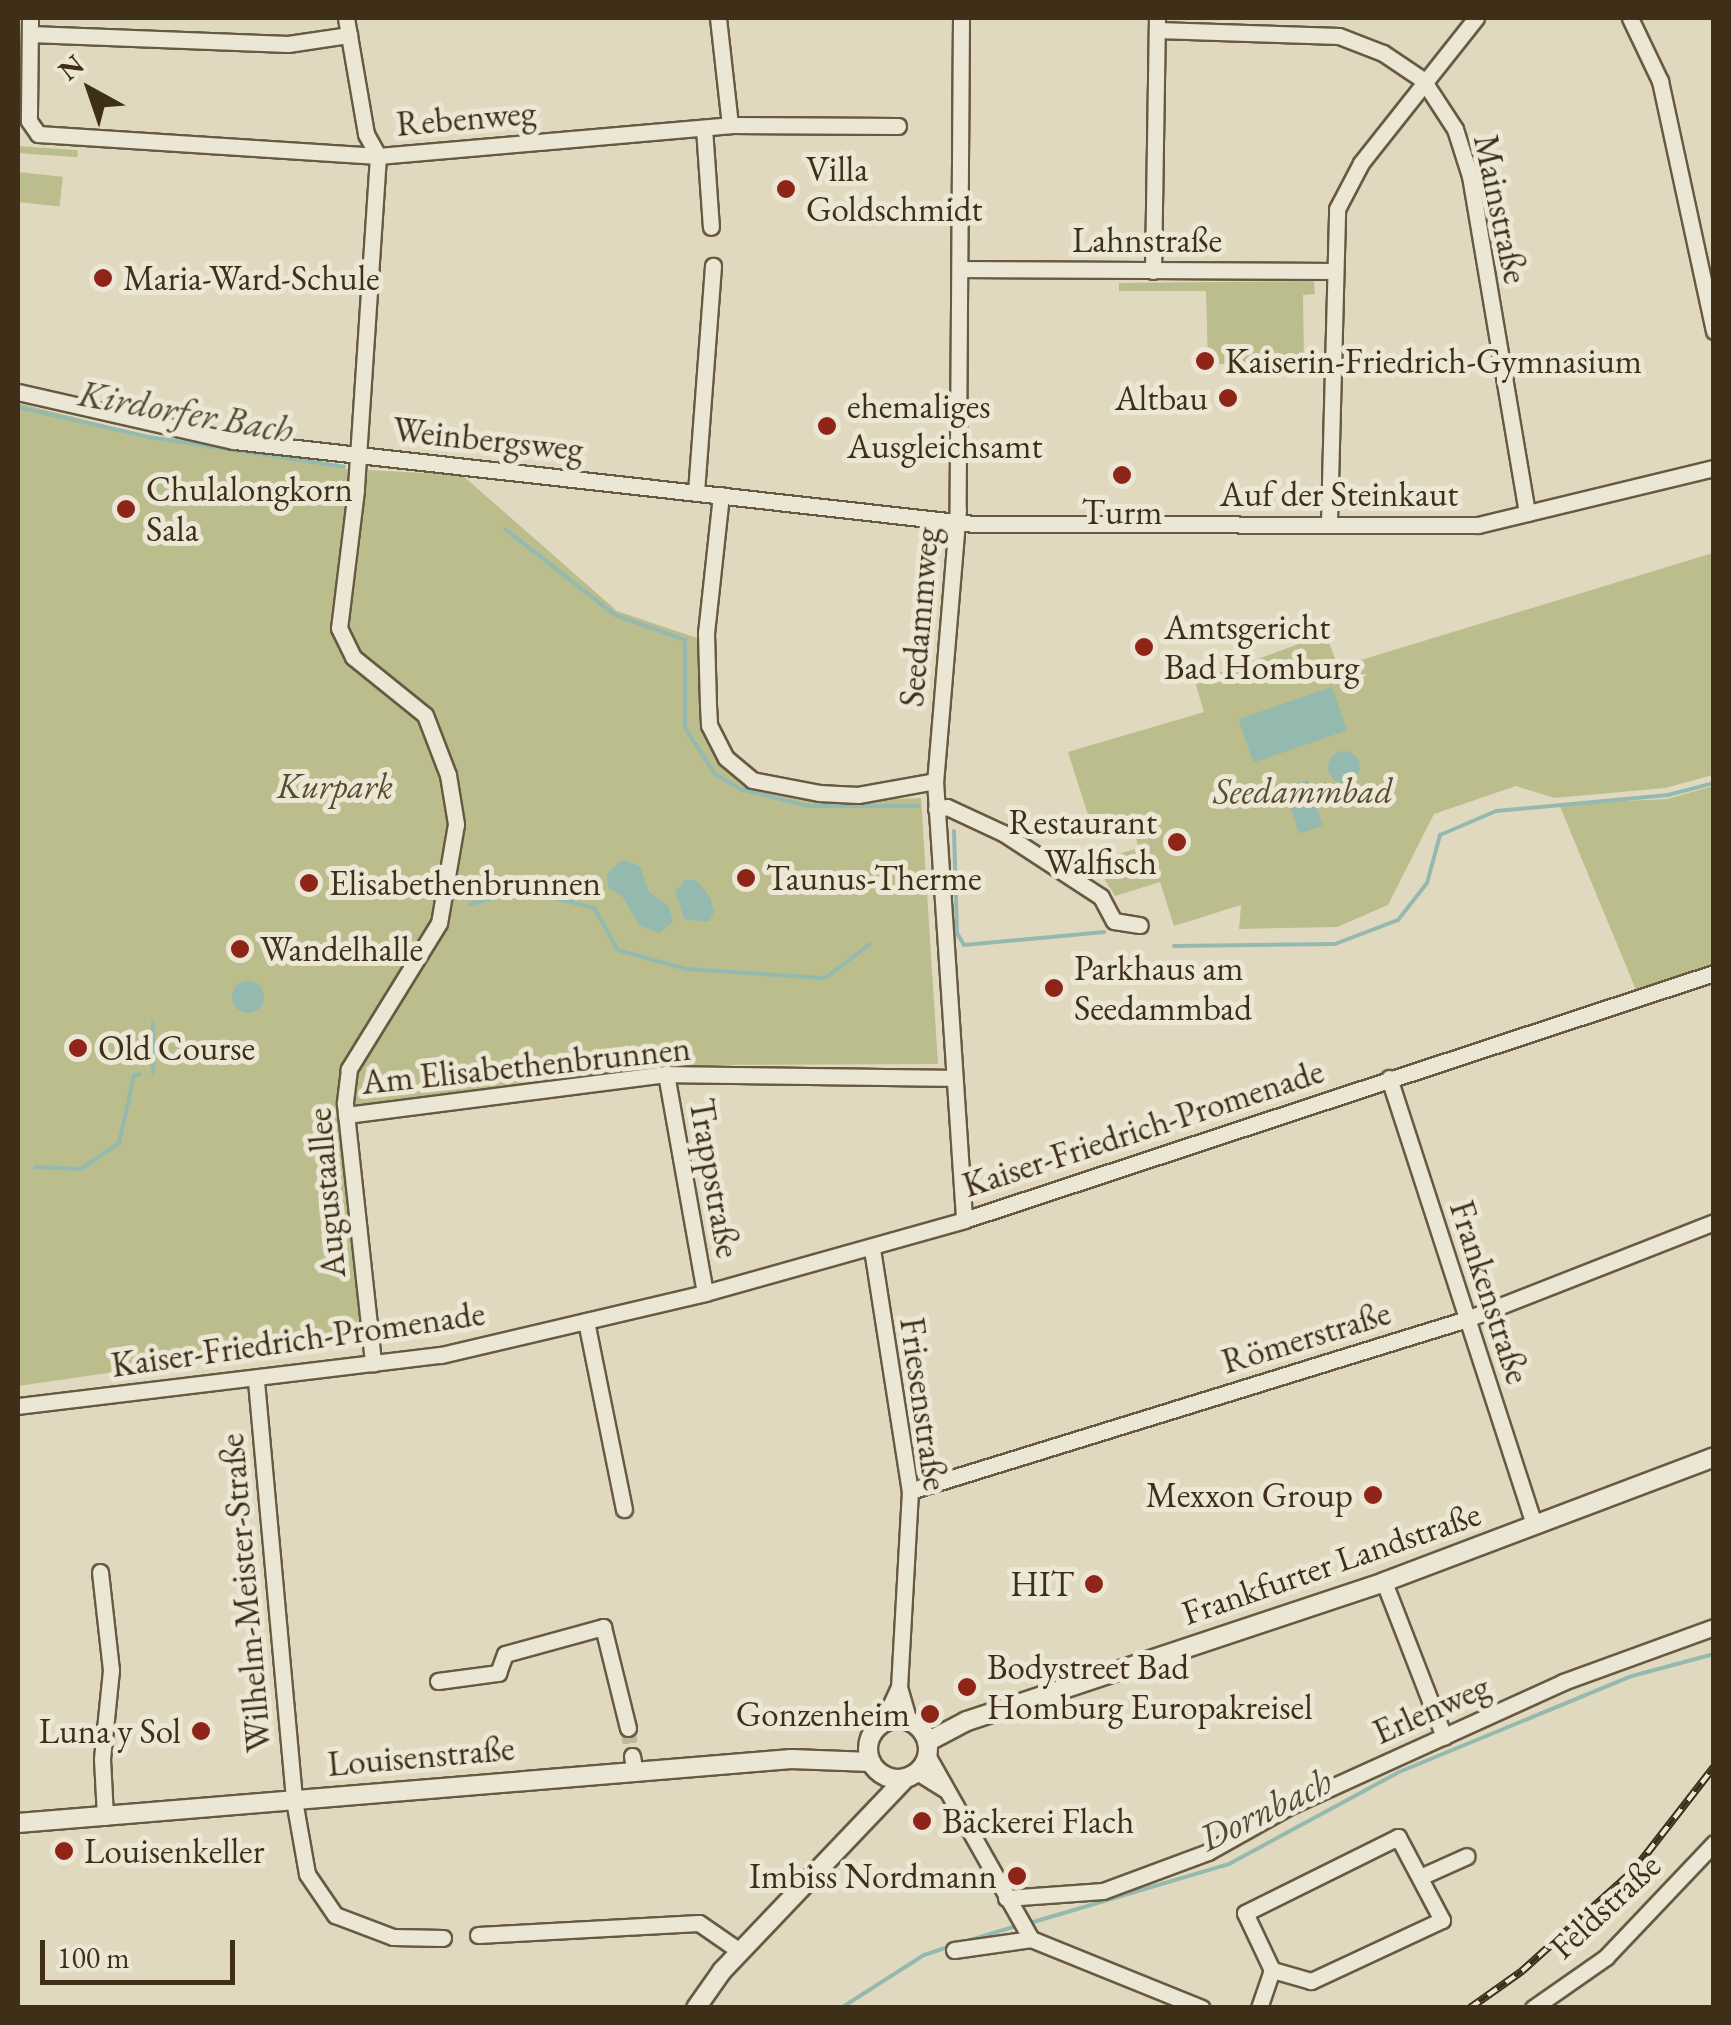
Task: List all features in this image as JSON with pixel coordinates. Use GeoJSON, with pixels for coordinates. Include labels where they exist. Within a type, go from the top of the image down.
{"type":"FeatureCollection","features":[{"type":"Feature","properties":{"kind":"street"},"geometry":{"type":"LineString","coordinates":[[346,18],[366,134],[378,156],[357,455]]}},
{"type":"Feature","properties":{"kind":"street"},"geometry":{"type":"LineString","coordinates":[[718,18],[730,125]]}},
{"type":"Feature","properties":{"kind":"street","name":"Seedammweg"},"geometry":{"type":"LineString","coordinates":[[962,18],[957,523],[935,782],[964,1220]]}},
{"type":"Feature","properties":{"kind":"street"},"geometry":{"type":"LineString","coordinates":[[1329,521],[1332,271],[1337,209],[1361,163],[1422,80],[1476,18]]}},
{"type":"Feature","properties":{"kind":"street"},"geometry":{"type":"LineString","coordinates":[[1630,18],[1660,82],[1714,331]]}},
{"type":"Feature","properties":{"kind":"street"},"geometry":{"type":"LineString","coordinates":[[1153,271],[1157,24]]}},
{"type":"Feature","properties":{"kind":"street","name":"Mainstraße"},"geometry":{"type":"LineString","coordinates":[[1157,24],[1340,36],[1383,53],[1422,80],[1455,129],[1470,176],[1527,513]]}},
{"type":"Feature","properties":{"kind":"street"},"geometry":{"type":"LineString","coordinates":[[30,26],[288,44],[349,35]]}},
{"type":"Feature","properties":{"kind":"street","name":"Rebenweg"},"geometry":{"type":"LineString","coordinates":[[30,26],[29,121],[38,134],[378,156],[730,125],[898,126]]}},
{"type":"Feature","properties":{"kind":"street"},"geometry":{"type":"LineString","coordinates":[[704,128],[712,227]]}},
{"type":"Feature","properties":{"kind":"street"},"geometry":{"type":"LineString","coordinates":[[696,492],[713,266]]}},
{"type":"Feature","properties":{"kind":"street","name":"Lahnstraße"},"geometry":{"type":"LineString","coordinates":[[962,268],[1332,271]]}},
{"type":"Feature","properties":{"kind":"street","name":"Weinbergsweg"},"geometry":{"type":"LineString","coordinates":[[18,392],[234,441],[957,523]]}},
{"type":"Feature","properties":{"kind":"street","name":"Augustaallee"},"geometry":{"type":"LineString","coordinates":[[357,455],[339,628],[353,657],[425,715],[448,775],[456,824],[440,923],[349,1069],[346,1115],[373,1363]]}},
{"type":"Feature","properties":{"kind":"street","name":"Auf der Steinkaut"},"geometry":{"type":"LineString","coordinates":[[957,523],[1329,521],[1478,525],[1714,468]]}},
{"type":"Feature","properties":{"kind":"street"},"geometry":{"type":"LineString","coordinates":[[721,495],[706,633],[709,725],[726,758],[752,780],[819,793],[858,795],[935,782]]}},
{"type":"Feature","properties":{"kind":"street"},"geometry":{"type":"LineString","coordinates":[[936,809],[947,807],[1003,833],[1102,896],[1114,922],[1140,925]]}},
{"type":"Feature","properties":{"kind":"street","name":"Kaiser-Friedrich-Promenade"},"geometry":{"type":"LineString","coordinates":[[18,1406],[256,1381],[373,1363],[705,1293],[964,1220],[1714,973]]}},
{"type":"Feature","properties":{"kind":"street","name":"Am Elisabethenbrunnen"},"geometry":{"type":"LineString","coordinates":[[346,1115],[666,1074],[952,1078]]}},
{"type":"Feature","properties":{"kind":"street","name":"Trappstraße"},"geometry":{"type":"LineString","coordinates":[[666,1074],[705,1293]]}},
{"type":"Feature","properties":{"kind":"street","name":"Frankenstraße"},"geometry":{"type":"LineString","coordinates":[[1388,1078],[1534,1525]]}},
{"type":"Feature","properties":{"kind":"street","name":"Römerstraße"},"geometry":{"type":"LineString","coordinates":[[910,1491],[1467,1318],[1714,1222]]}},
{"type":"Feature","properties":{"kind":"street","name":"Friesenstraße"},"geometry":{"type":"LineString","coordinates":[[872,1248],[910,1491],[899,1688],[912,1722]]}},
{"type":"Feature","properties":{"kind":"street"},"geometry":{"type":"LineString","coordinates":[[586,1320],[624,1509]]}},
{"type":"Feature","properties":{"kind":"street","name":"Wilhelm-Meister-Straße"},"geometry":{"type":"LineString","coordinates":[[256,1381],[294,1800],[307,1874],[335,1915],[393,1937],[444,1938]]}},
{"type":"Feature","properties":{"kind":"street","name":"Frankfurter Landstraße"},"geometry":{"type":"LineString","coordinates":[[912,1722],[966,1720],[1384,1582],[1714,1457]]}},
{"type":"Feature","properties":{"kind":"street"},"geometry":{"type":"LineString","coordinates":[[100,1572],[110,1670],[102,1759],[104,1816]]}},
{"type":"Feature","properties":{"kind":"street"},"geometry":{"type":"LineString","coordinates":[[1384,1582],[1444,1737]]}},
{"type":"Feature","properties":{"kind":"street","name":"Erlenweg"},"geometry":{"type":"LineString","coordinates":[[1009,1904],[1103,1891],[1208,1852],[1290,1806],[1562,1682],[1714,1626]]}},
{"type":"Feature","properties":{"kind":"street"},"geometry":{"type":"LineString","coordinates":[[438,1680],[498,1673],[506,1654],[603,1627],[628,1728]]}},
{"type":"Feature","properties":{"kind":"street","name":"Friesenstraße"},"geometry":{"type":"LineString","coordinates":[[877,1728],[899,1688]]}},
{"type":"Feature","properties":{"kind":"street","name":"Frankfurter Landstraße"},"geometry":{"type":"LineString","coordinates":[[927,1748],[966,1720]]}},
{"type":"Feature","properties":{"kind":"street"},"geometry":{"type":"LineString","coordinates":[[954,1798],[911,1775],[886,1776],[871,1762],[877,1728],[912,1722],[954,1798],[1009,1904],[1029,1937]]}},
{"type":"Feature","properties":{"kind":"street","name":"Louisenstraße"},"geometry":{"type":"LineString","coordinates":[[830,1756],[877,1728]]}},
{"type":"Feature","properties":{"kind":"street"},"geometry":{"type":"LineString","coordinates":[[695,2005],[911,1775],[927,1748]]}},
{"type":"Feature","properties":{"kind":"street","name":"Louisenstraße"},"geometry":{"type":"LineString","coordinates":[[18,1823],[294,1800],[633,1764],[830,1756],[871,1762]]}},
{"type":"Feature","properties":{"kind":"street"},"geometry":{"type":"LineString","coordinates":[[873,1815],[886,1776]]}},
{"type":"Feature","properties":{"kind":"street"},"geometry":{"type":"LineString","coordinates":[[1259,2008],[1272,1970],[1245,1912],[1398,1837],[1442,1920],[1311,1980],[1272,1970]]}},
{"type":"Feature","properties":{"kind":"street","name":"Feldstraße"},"geometry":{"type":"LineString","coordinates":[[1533,2008],[1606,1957],[1714,1843]]}},
{"type":"Feature","properties":{"kind":"street"},"geometry":{"type":"LineString","coordinates":[[1420,1877],[1467,1856]]}},
{"type":"Feature","properties":{"kind":"street"},"geometry":{"type":"LineString","coordinates":[[478,1935],[699,1923],[741,1952]]}},
{"type":"Feature","properties":{"kind":"street"},"geometry":{"type":"LineString","coordinates":[[954,1950],[1029,1937],[1202,2008]]}},
{"type":"Feature","properties":{"kind":"green space"},"geometry":{"type":"Polygon","coordinates":[[[18,146],[78,150],[77,157],[18,153],[18,146]]]}},
{"type":"Feature","properties":{"kind":"green space"},"geometry":{"type":"Polygon","coordinates":[[[18,172],[63,177],[60,207],[18,202],[18,172]]]}},
{"type":"Feature","properties":{"kind":"green space"},"geometry":{"type":"Polygon","coordinates":[[[1314,281],[1315,294],[1303,295],[1304,363],[1208,364],[1206,291],[1119,291],[1119,283],[1314,281]]]}},
{"type":"Feature","properties":{"kind":"green space","name":"Kurpark"},"geometry":{"type":"Polygon","coordinates":[[[18,403],[153,437],[348,469],[462,475],[617,611],[700,639],[703,726],[721,763],[737,776],[762,790],[831,801],[921,798],[938,1064],[662,1065],[339,1107],[363,1336],[18,1386],[18,403]]]}},
{"type":"Feature","properties":{"kind":"green space","name":"Seedammbad"},"geometry":{"type":"Polygon","coordinates":[[[1713,553],[1713,775],[1665,788],[1554,798],[1516,786],[1434,814],[1388,905],[1337,927],[1239,929],[1241,905],[1174,926],[1160,882],[1115,896],[1105,880],[1098,860],[1139,848],[1131,825],[1095,837],[1068,752],[1204,712],[1195,682],[1326,634],[1338,667],[1713,553]]]}},
{"type":"Feature","properties":{"kind":"green space"},"geometry":{"type":"Polygon","coordinates":[[[1713,786],[1713,967],[1636,990],[1559,804],[1667,799],[1713,786]]]}},
{"type":"Feature","properties":{"kind":"water"},"geometry":{"type":"Polygon","coordinates":[[[1332,687],[1347,730],[1253,763],[1238,719],[1332,687]]]}},
{"type":"Feature","properties":{"kind":"water"},"geometry":{"type":"Polygon","coordinates":[[[1344,751],[1355,756],[1360,767],[1355,778],[1344,783],[1333,778],[1328,767],[1333,756],[1344,751]]]}},
{"type":"Feature","properties":{"kind":"water"},"geometry":{"type":"Polygon","coordinates":[[[1308,780],[1323,826],[1299,833],[1284,788],[1308,780]]]}},
{"type":"Feature","properties":{"kind":"water"},"geometry":{"type":"Polygon","coordinates":[[[623,860],[640,866],[648,891],[669,906],[673,922],[659,933],[639,925],[622,896],[608,888],[607,873],[623,860]]]}},
{"type":"Feature","properties":{"kind":"water"},"geometry":{"type":"Polygon","coordinates":[[[685,880],[696,880],[710,897],[714,912],[709,922],[684,919],[675,892],[685,880]]]}},
{"type":"Feature","properties":{"kind":"water"},"geometry":{"type":"Polygon","coordinates":[[[248,981],[259,986],[264,997],[259,1008],[248,1013],[237,1008],[232,997],[237,986],[248,981]]]}},
{"type":"Feature","properties":{"kind":"waterway","name":"Kirdorfer Bach"},"geometry":{"type":"LineString","coordinates":[[18,407],[149,437],[344,467]]}},
{"type":"Feature","properties":{"kind":"waterway","name":"Kirdorfer Bach"},"geometry":{"type":"LineString","coordinates":[[505,529],[615,615],[685,640],[685,728],[715,774],[740,789],[808,806],[918,806]]}},
{"type":"Feature","properties":{"kind":"waterway","name":"Kirdorfer Bach"},"geometry":{"type":"LineString","coordinates":[[1174,946],[1335,944],[1398,920],[1427,883],[1440,835],[1496,811],[1668,795],[1714,783]]}},
{"type":"Feature","properties":{"kind":"waterway","name":"Kirdorfer Bach"},"geometry":{"type":"LineString","coordinates":[[954,831],[957,933],[964,945],[1104,932]]}},
{"type":"Feature","properties":{"kind":"waterway","name":"Kirdorfer Bach"},"geometry":{"type":"LineString","coordinates":[[470,904],[522,890],[594,908],[618,950],[686,969],[825,978],[870,944]]}},
{"type":"Feature","properties":{"kind":"waterway","name":"Kirdorfer Bach"},"geometry":{"type":"LineString","coordinates":[[153,1022],[153,1073]]}},
{"type":"Feature","properties":{"kind":"waterway","name":"Kirdorfer Bach"},"geometry":{"type":"LineString","coordinates":[[35,1167],[81,1169],[119,1143],[134,1076],[140,1074]]}},
{"type":"Feature","properties":{"kind":"waterway","name":"Dornbach"},"geometry":{"type":"LineString","coordinates":[[1030,1923],[1229,1864],[1399,1772],[1632,1676],[1714,1654]]}},
{"type":"Feature","properties":{"kind":"waterway","name":"Dornbach"},"geometry":{"type":"LineString","coordinates":[[967,1941],[1016,1926]]}},
{"type":"Feature","properties":{"kind":"waterway","name":"Dornbach"},"geometry":{"type":"LineString","coordinates":[[841,2008],[924,1955],[949,1947]]}},
{"type":"Feature","properties":{"kind":"tunnel"},"geometry":{"type":"LineString","coordinates":[[628,1728],[632,1756]]}},
{"type":"Feature","properties":{"kind":"railway"},"geometry":{"type":"LineString","coordinates":[[1470,2008],[1522,1971],[1634,1870],[1714,1767]]}},
{"type":"Feature","properties":{"kind":"place","name":"Villa Goldschmidt"},"geometry":{"type":"Point","coordinates":[786,189]}},
{"type":"Feature","properties":{"kind":"place","name":"Maria-Ward-Schule"},"geometry":{"type":"Point","coordinates":[103,278]}},
{"type":"Feature","properties":{"kind":"place","name":"Kaiserin-Friedrich-Gymnasium"},"geometry":{"type":"Point","coordinates":[1205,361]}},
{"type":"Feature","properties":{"kind":"place","name":"Altbau"},"geometry":{"type":"Point","coordinates":[1228,398]}},
{"type":"Feature","properties":{"kind":"place","name":"ehemaliges Ausgleichsamt"},"geometry":{"type":"Point","coordinates":[827,426]}},
{"type":"Feature","properties":{"kind":"place","name":"Turm"},"geometry":{"type":"Point","coordinates":[1122,475]}},
{"type":"Feature","properties":{"kind":"place","name":"Chulalongkorn Sala"},"geometry":{"type":"Point","coordinates":[126,509]}},
{"type":"Feature","properties":{"kind":"place","name":"Amtsgericht Bad Homburg"},"geometry":{"type":"Point","coordinates":[1144,647]}},
{"type":"Feature","properties":{"kind":"place","name":"Restaurant Walfisch"},"geometry":{"type":"Point","coordinates":[1177,842]}},
{"type":"Feature","properties":{"kind":"place","name":"Taunus-Therme"},"geometry":{"type":"Point","coordinates":[746,878]}},
{"type":"Feature","properties":{"kind":"place","name":"Elisabethenbrunnen"},"geometry":{"type":"Point","coordinates":[309,883]}},
{"type":"Feature","properties":{"kind":"place","name":"Wandelhalle"},"geometry":{"type":"Point","coordinates":[240,949]}},
{"type":"Feature","properties":{"kind":"place","name":"Parkhaus am Seedammbad"},"geometry":{"type":"Point","coordinates":[1054,988]}},
{"type":"Feature","properties":{"kind":"place","name":"Old Course"},"geometry":{"type":"Point","coordinates":[78,1048]}},
{"type":"Feature","properties":{"kind":"place","name":"Mexxon Group"},"geometry":{"type":"Point","coordinates":[1373,1495]}},
{"type":"Feature","properties":{"kind":"place","name":"HIT"},"geometry":{"type":"Point","coordinates":[1094,1584]}},
{"type":"Feature","properties":{"kind":"place","name":"Bodystreet Bad Homburg Europakreisel"},"geometry":{"type":"Point","coordinates":[967,1687]}},
{"type":"Feature","properties":{"kind":"place","name":"Gonzenheim"},"geometry":{"type":"Point","coordinates":[930,1714]}},
{"type":"Feature","properties":{"kind":"place","name":"Luna y Sol"},"geometry":{"type":"Point","coordinates":[201,1731]}},
{"type":"Feature","properties":{"kind":"place","name":"Bäckerei Flach"},"geometry":{"type":"Point","coordinates":[922,1821]}},
{"type":"Feature","properties":{"kind":"place","name":"Louisenkeller"},"geometry":{"type":"Point","coordinates":[64,1851]}},
{"type":"Feature","properties":{"kind":"place","name":"Imbiss Nordmann"},"geometry":{"type":"Point","coordinates":[1017,1876]}}]}
